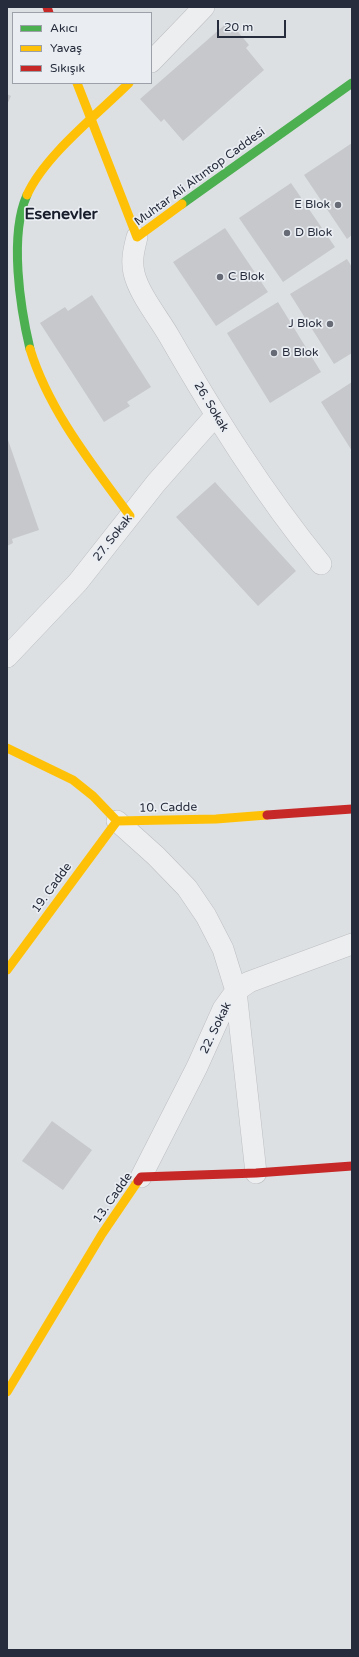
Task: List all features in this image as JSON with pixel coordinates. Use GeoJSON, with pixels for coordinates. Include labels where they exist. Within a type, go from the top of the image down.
{"type":"FeatureCollection","features":[{"type":"Feature","properties":{"kind":"street"},"geometry":{"type":"LineString","coordinates":[[152,61],[204,7]]}},
{"type":"Feature","properties":{"kind":"street","name":"Muhtar Ali Altıntop Caddesi"},"geometry":{"type":"LineString","coordinates":[[77,84],[137,237],[352,83]]}},
{"type":"Feature","properties":{"kind":"street"},"geometry":{"type":"LineString","coordinates":[[128,84],[56,154],[37,178],[24,202],[18,228],[17,263],[23,308],[31,350],[40,375],[78,446],[130,516]]}},
{"type":"Feature","properties":{"kind":"street","name":"26. Sokak"},"geometry":{"type":"LineString","coordinates":[[137,237],[132,258],[134,272],[140,290],[160,320],[215,416],[267,495],[292,529],[321,564]]}},
{"type":"Feature","properties":{"kind":"street","name":"27. Sokak"},"geometry":{"type":"LineString","coordinates":[[11,644],[78,582],[181,453],[215,416]]}},
{"type":"Feature","properties":{"kind":"street"},"geometry":{"type":"LineString","coordinates":[[7,748],[73,780],[93,796],[117,821],[156,856],[191,894],[206,916],[223,949],[236,991],[256,1173]]}},
{"type":"Feature","properties":{"kind":"street","name":"10. Cadde"},"geometry":{"type":"LineString","coordinates":[[117,821],[216,818],[352,809]]}},
{"type":"Feature","properties":{"kind":"street","name":"19. Cadde"},"geometry":{"type":"LineString","coordinates":[[7,970],[117,821]]}},
{"type":"Feature","properties":{"kind":"street","name":"22. Sokak"},"geometry":{"type":"LineString","coordinates":[[141,1177],[197,1068],[223,1009],[236,991],[249,982],[352,944]]}},
{"type":"Feature","properties":{"kind":"street","name":"13. Cadde"},"geometry":{"type":"LineString","coordinates":[[7,1392],[102,1234],[141,1177],[256,1173],[352,1166]]}},
{"type":"Feature","properties":{"kind":"building"},"geometry":{"type":"Polygon","coordinates":[[[229,21],[249,45],[246,48],[264,70],[183,141],[164,119],[161,122],[140,99],[229,21]]]}},
{"type":"Feature","properties":{"kind":"building"},"geometry":{"type":"Polygon","coordinates":[[[7,94],[11,96],[7,105],[7,94]]]}},
{"type":"Feature","properties":{"kind":"building","name":"E Blok"},"geometry":{"type":"Polygon","coordinates":[[[352,143],[352,235],[347,239],[304,175],[352,143]]]}},
{"type":"Feature","properties":{"kind":"building","name":"D Blok"},"geometry":{"type":"Polygon","coordinates":[[[291,183],[335,247],[283,282],[239,218],[291,183]]]}},
{"type":"Feature","properties":{"kind":"building","name":"C Blok"},"geometry":{"type":"Polygon","coordinates":[[[225,228],[268,292],[216,326],[173,262],[225,228]]]}},
{"type":"Feature","properties":{"kind":"building","name":"J Blok"},"geometry":{"type":"Polygon","coordinates":[[[347,259],[352,267],[352,353],[334,364],[290,294],[347,259]]]}},
{"type":"Feature","properties":{"kind":"building"},"geometry":{"type":"Polygon","coordinates":[[[92,295],[151,387],[127,402],[130,406],[104,422],[40,323],[65,307],[68,311],[92,295]]]}},
{"type":"Feature","properties":{"kind":"building","name":"B Blok"},"geometry":{"type":"Polygon","coordinates":[[[278,302],[321,372],[270,403],[227,333],[278,302]]]}},
{"type":"Feature","properties":{"kind":"building"},"geometry":{"type":"Polygon","coordinates":[[[352,382],[352,451],[321,402],[352,382]]]}},
{"type":"Feature","properties":{"kind":"building"},"geometry":{"type":"Polygon","coordinates":[[[7,437],[39,530],[12,539],[13,543],[7,546],[7,437]]]}},
{"type":"Feature","properties":{"kind":"building"},"geometry":{"type":"Polygon","coordinates":[[[215,482],[296,571],[258,606],[176,517],[215,482]]]}},
{"type":"Feature","properties":{"kind":"building"},"geometry":{"type":"Polygon","coordinates":[[[52,1121],[92,1150],[63,1190],[22,1161],[52,1121]]]}},
{"type":"Feature","properties":{"kind":"traffic: fast"},"geometry":{"type":"LineString","coordinates":[[182,204],[352,83]]}},
{"type":"Feature","properties":{"kind":"traffic: fast"},"geometry":{"type":"LineString","coordinates":[[27,195],[18,230],[17,250],[20,292],[30,349]]}},
{"type":"Feature","properties":{"kind":"traffic: slow"},"geometry":{"type":"LineString","coordinates":[[77,84],[137,237],[182,204]]}},
{"type":"Feature","properties":{"kind":"traffic: slow"},"geometry":{"type":"LineString","coordinates":[[27,195],[35,180],[59,150],[128,84]]}},
{"type":"Feature","properties":{"kind":"traffic: slow"},"geometry":{"type":"LineString","coordinates":[[30,349],[38,372],[60,415],[87,457],[130,516]]}},
{"type":"Feature","properties":{"kind":"traffic: slow"},"geometry":{"type":"LineString","coordinates":[[7,748],[73,780],[93,796],[117,821],[216,819],[267,815]]}},
{"type":"Feature","properties":{"kind":"traffic: slow"},"geometry":{"type":"LineString","coordinates":[[7,970],[117,821]]}},
{"type":"Feature","properties":{"kind":"traffic: slow"},"geometry":{"type":"LineString","coordinates":[[7,1392],[102,1234],[138,1181]]}},
{"type":"Feature","properties":{"kind":"traffic: jam"},"geometry":{"type":"LineString","coordinates":[[47,7],[49,12]]}},
{"type":"Feature","properties":{"kind":"traffic: jam"},"geometry":{"type":"LineString","coordinates":[[267,815],[352,809]]}},
{"type":"Feature","properties":{"kind":"traffic: jam"},"geometry":{"type":"LineString","coordinates":[[138,1181],[141,1177],[256,1173],[352,1166]]}},
{"type":"Feature","properties":{"kind":"place","name":"E Blok"},"geometry":{"type":"Point","coordinates":[338,205]}},
{"type":"Feature","properties":{"kind":"place","name":"D Blok"},"geometry":{"type":"Point","coordinates":[287,233]}},
{"type":"Feature","properties":{"kind":"place","name":"C Blok"},"geometry":{"type":"Point","coordinates":[220,277]}},
{"type":"Feature","properties":{"kind":"place","name":"J Blok"},"geometry":{"type":"Point","coordinates":[330,324]}},
{"type":"Feature","properties":{"kind":"place","name":"B Blok"},"geometry":{"type":"Point","coordinates":[274,353]}},
{"type":"Feature","properties":{"kind":"district","name":"Esenevler"},"geometry":{"type":"Point","coordinates":[61,215]}}]}
